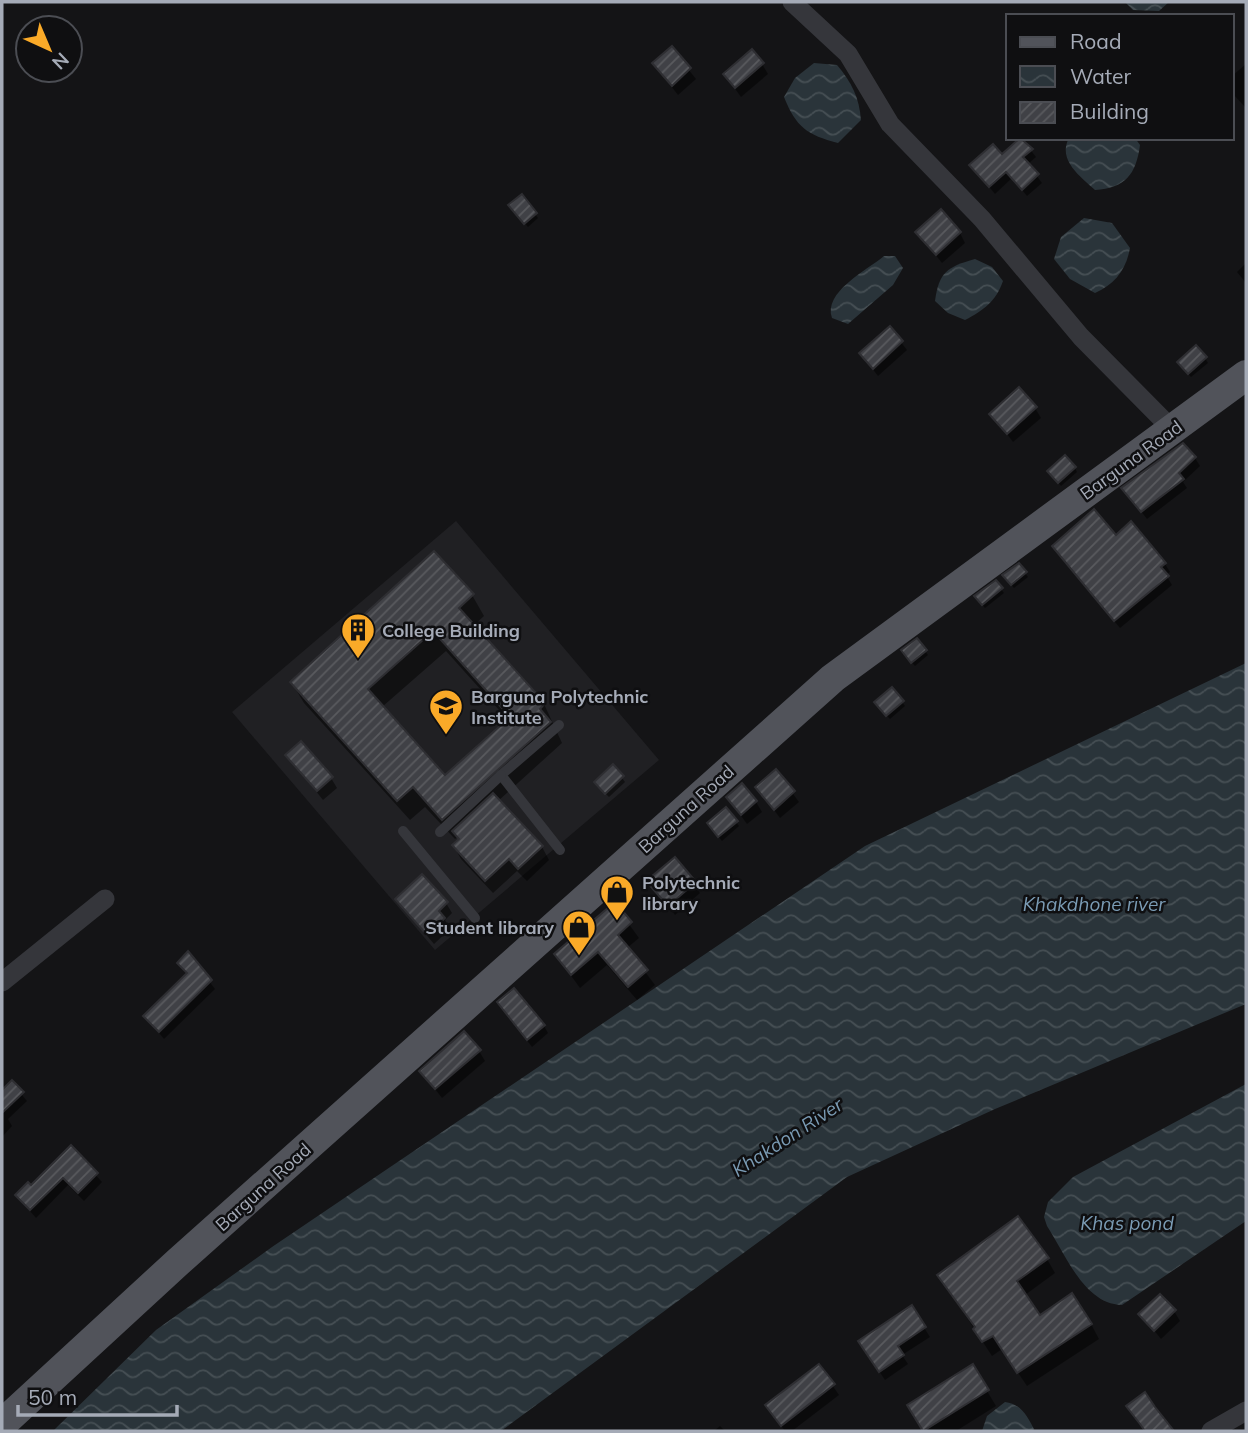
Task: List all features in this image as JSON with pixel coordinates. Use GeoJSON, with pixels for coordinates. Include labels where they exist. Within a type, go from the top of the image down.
{"type":"FeatureCollection","features":[{"type":"Feature","properties":{"kind":"main road","name":"Barguna Road"},"geometry":{"type":"LineString","coordinates":[[2,1424],[833,678],[1246,375]]}},
{"type":"Feature","properties":{"kind":"street"},"geometry":{"type":"LineString","coordinates":[[792,2],[848,54],[890,124],[982,219],[1081,337],[1172,429]]}},
{"type":"Feature","properties":{"kind":"street"},"geometry":{"type":"LineString","coordinates":[[2,982],[105,899]]}},
{"type":"Feature","properties":{"kind":"street"},"geometry":{"type":"LineString","coordinates":[[1211,1431],[1246,1410]]}},
{"type":"Feature","properties":{"kind":"lane"},"geometry":{"type":"LineString","coordinates":[[440,832],[500,775],[559,725]]}},
{"type":"Feature","properties":{"kind":"lane"},"geometry":{"type":"LineString","coordinates":[[500,775],[560,850]]}},
{"type":"Feature","properties":{"kind":"lane"},"geometry":{"type":"LineString","coordinates":[[403,831],[475,918]]}},
{"type":"Feature","properties":{"kind":"shaded area","name":"Barguna Polytechnic Institute"},"geometry":{"type":"Polygon","coordinates":[[[456,521],[659,760],[435,950],[232,712],[456,521]]]}},
{"type":"Feature","properties":{"kind":"water"},"geometry":{"type":"Polygon","coordinates":[[[1125,2],[1169,2],[1159,11],[1133,10],[1125,2]]]}},
{"type":"Feature","properties":{"kind":"water"},"geometry":{"type":"Polygon","coordinates":[[[814,63],[837,65],[851,84],[859,104],[861,120],[838,143],[810,133],[798,123],[784,97],[795,78],[814,63]]]}},
{"type":"Feature","properties":{"kind":"water"},"geometry":{"type":"Polygon","coordinates":[[[1068,140],[1136,140],[1140,145],[1132,172],[1127,178],[1114,186],[1095,190],[1077,174],[1068,161],[1066,146],[1068,140]]]}},
{"type":"Feature","properties":{"kind":"water"},"geometry":{"type":"Polygon","coordinates":[[[1084,218],[1112,223],[1130,248],[1126,263],[1118,275],[1095,293],[1070,279],[1054,259],[1061,237],[1084,218]]]}},
{"type":"Feature","properties":{"kind":"water"},"geometry":{"type":"Polygon","coordinates":[[[884,256],[895,256],[903,268],[893,285],[848,324],[832,318],[831,308],[840,291],[884,256]]]}},
{"type":"Feature","properties":{"kind":"water"},"geometry":{"type":"Polygon","coordinates":[[[975,259],[992,267],[1003,281],[988,304],[965,320],[948,313],[935,301],[939,283],[946,272],[975,259]]]}},
{"type":"Feature","properties":{"kind":"water","name":"Khakdhone river"},"geometry":{"type":"Polygon","coordinates":[[[1246,663],[1246,1004],[995,1109],[847,1177],[501,1431],[53,1431],[156,1330],[272,1247],[865,846],[1246,663]]]}},
{"type":"Feature","properties":{"kind":"water","name":"Khas pond"},"geometry":{"type":"Polygon","coordinates":[[[1246,1084],[1246,1221],[1122,1305],[1109,1303],[1097,1296],[1077,1276],[1047,1226],[1044,1217],[1048,1202],[1073,1177],[1246,1084]]]}},
{"type":"Feature","properties":{"kind":"water"},"geometry":{"type":"Polygon","coordinates":[[[1005,1402],[1020,1409],[1035,1431],[982,1431],[987,1416],[1005,1402]]]}},
{"type":"Feature","properties":{"kind":"building"},"geometry":{"type":"Polygon","coordinates":[[[672,46],[691,68],[672,86],[652,63],[672,46]]]}},
{"type":"Feature","properties":{"kind":"building"},"geometry":{"type":"Polygon","coordinates":[[[752,49],[764,63],[735,88],[723,74],[752,49]]]}},
{"type":"Feature","properties":{"kind":"building"},"geometry":{"type":"Polygon","coordinates":[[[1018,140],[1022,140],[1033,149],[1023,157],[1039,174],[1022,190],[1006,172],[989,187],[969,165],[993,144],[1002,154],[1018,140]]]}},
{"type":"Feature","properties":{"kind":"building"},"geometry":{"type":"Polygon","coordinates":[[[522,194],[537,213],[524,224],[508,205],[522,194]]]}},
{"type":"Feature","properties":{"kind":"building"},"geometry":{"type":"Polygon","coordinates":[[[941,209],[961,232],[936,255],[915,232],[941,209]]]}},
{"type":"Feature","properties":{"kind":"building"},"geometry":{"type":"Polygon","coordinates":[[[890,326],[903,341],[873,369],[859,353],[890,326]]]}},
{"type":"Feature","properties":{"kind":"building"},"geometry":{"type":"Polygon","coordinates":[[[1196,345],[1207,357],[1188,374],[1177,362],[1196,345]]]}},
{"type":"Feature","properties":{"kind":"building"},"geometry":{"type":"Polygon","coordinates":[[[1019,387],[1037,407],[1007,434],[989,414],[1019,387]]]}},
{"type":"Feature","properties":{"kind":"building"},"geometry":{"type":"Polygon","coordinates":[[[1183,443],[1196,457],[1179,473],[1184,479],[1141,512],[1121,488],[1183,443]]]}},
{"type":"Feature","properties":{"kind":"building"},"geometry":{"type":"Polygon","coordinates":[[[1065,455],[1076,467],[1058,483],[1047,471],[1065,455]]]}},
{"type":"Feature","properties":{"kind":"building"},"geometry":{"type":"Polygon","coordinates":[[[1094,509],[1116,535],[1131,521],[1166,563],[1161,567],[1169,576],[1114,621],[1052,546],[1094,509]]]}},
{"type":"Feature","properties":{"kind":"building","name":"College Building"},"geometry":{"type":"Polygon","coordinates":[[[434,551],[474,594],[459,608],[545,703],[540,709],[551,722],[442,820],[413,787],[397,801],[290,682],[434,551]],[[433,631],[368,689],[445,775],[510,717],[433,631]]]}},
{"type":"Feature","properties":{"kind":"building"},"geometry":{"type":"Polygon","coordinates":[[[1019,563],[1027,572],[1011,585],[1002,575],[1019,563]]]}},
{"type":"Feature","properties":{"kind":"building"},"geometry":{"type":"Polygon","coordinates":[[[996,580],[1003,588],[982,605],[974,596],[996,580]]]}},
{"type":"Feature","properties":{"kind":"building"},"geometry":{"type":"Polygon","coordinates":[[[917,638],[927,650],[911,663],[901,650],[917,638]]]}},
{"type":"Feature","properties":{"kind":"building"},"geometry":{"type":"Polygon","coordinates":[[[892,687],[904,701],[886,716],[874,702],[892,687]]]}},
{"type":"Feature","properties":{"kind":"building"},"geometry":{"type":"Polygon","coordinates":[[[301,741],[333,777],[317,791],[285,755],[301,741]]]}},
{"type":"Feature","properties":{"kind":"building"},"geometry":{"type":"Polygon","coordinates":[[[613,764],[624,776],[605,794],[594,782],[613,764]]]}},
{"type":"Feature","properties":{"kind":"building"},"geometry":{"type":"Polygon","coordinates":[[[776,769],[795,791],[774,810],[755,787],[776,769]]]}},
{"type":"Feature","properties":{"kind":"building"},"geometry":{"type":"Polygon","coordinates":[[[742,783],[757,801],[741,815],[726,797],[742,783]]]}},
{"type":"Feature","properties":{"kind":"building"},"geometry":{"type":"Polygon","coordinates":[[[493,793],[543,846],[518,869],[509,859],[485,881],[452,845],[459,839],[452,831],[493,793]]]}},
{"type":"Feature","properties":{"kind":"building"},"geometry":{"type":"Polygon","coordinates":[[[726,807],[738,821],[718,837],[707,823],[726,807]]]}},
{"type":"Feature","properties":{"kind":"building"},"geometry":{"type":"Polygon","coordinates":[[[675,857],[696,882],[668,906],[646,881],[675,857]]]}},
{"type":"Feature","properties":{"kind":"building"},"geometry":{"type":"Polygon","coordinates":[[[422,874],[448,902],[439,911],[445,918],[427,935],[395,899],[422,874]]]}},
{"type":"Feature","properties":{"kind":"building"},"geometry":{"type":"Polygon","coordinates":[[[615,902],[632,922],[618,935],[648,970],[628,987],[598,952],[571,975],[554,954],[615,902]]]}},
{"type":"Feature","properties":{"kind":"building"},"geometry":{"type":"Polygon","coordinates":[[[188,951],[212,980],[159,1032],[143,1016],[187,973],[177,963],[188,951]]]}},
{"type":"Feature","properties":{"kind":"building"},"geometry":{"type":"Polygon","coordinates":[[[514,988],[545,1025],[527,1040],[497,1002],[514,988]]]}},
{"type":"Feature","properties":{"kind":"building"},"geometry":{"type":"Polygon","coordinates":[[[464,1031],[481,1050],[435,1089],[419,1071],[464,1031]]]}},
{"type":"Feature","properties":{"kind":"building"},"geometry":{"type":"Polygon","coordinates":[[[12,1080],[24,1092],[2,1113],[2,1090],[12,1080]]]}},
{"type":"Feature","properties":{"kind":"building"},"geometry":{"type":"Polygon","coordinates":[[[71,1145],[98,1173],[78,1193],[63,1178],[30,1210],[15,1195],[28,1182],[31,1185],[71,1145]]]}},
{"type":"Feature","properties":{"kind":"building"},"geometry":{"type":"Polygon","coordinates":[[[1018,1216],[1049,1258],[1017,1281],[1040,1315],[1072,1293],[1092,1324],[1017,1373],[993,1336],[982,1342],[973,1329],[975,1327],[937,1275],[1018,1216]]]}},
{"type":"Feature","properties":{"kind":"building"},"geometry":{"type":"Polygon","coordinates":[[[1160,1294],[1176,1310],[1154,1331],[1138,1314],[1160,1294]]]}},
{"type":"Feature","properties":{"kind":"building"},"geometry":{"type":"Polygon","coordinates":[[[912,1305],[926,1327],[898,1346],[904,1355],[879,1372],[858,1341],[912,1305]]]}},
{"type":"Feature","properties":{"kind":"building"},"geometry":{"type":"Polygon","coordinates":[[[819,1364],[835,1384],[781,1426],[765,1405],[819,1364]]]}},
{"type":"Feature","properties":{"kind":"building"},"geometry":{"type":"Polygon","coordinates":[[[973,1364],[989,1390],[923,1431],[907,1405],[973,1364]]]}},
{"type":"Feature","properties":{"kind":"building"},"geometry":{"type":"Polygon","coordinates":[[[1145,1392],[1174,1431],[1145,1431],[1126,1406],[1145,1392]]]}},
{"type":"Feature","properties":{"kind":"place","name":"College Building"},"geometry":{"type":"Point","coordinates":[358,660]}},
{"type":"Feature","properties":{"kind":"place","name":"Barguna Polytechnic Institute"},"geometry":{"type":"Point","coordinates":[446,736]}},
{"type":"Feature","properties":{"kind":"place","name":"Polytechnic library"},"geometry":{"type":"Point","coordinates":[617,922]}},
{"type":"Feature","properties":{"kind":"place","name":"Student library"},"geometry":{"type":"Point","coordinates":[579,957]}},
{"type":"Feature","properties":{"kind":"water label","name":"Khakdon River"},"geometry":{"type":"Point","coordinates":[787,1137]}}]}
